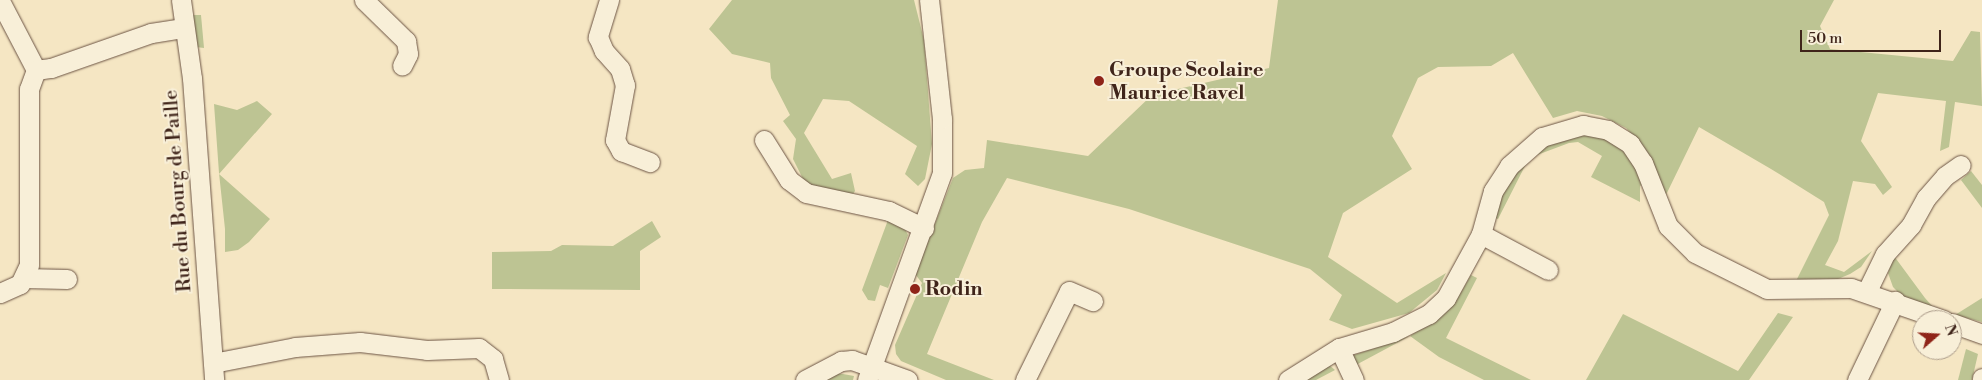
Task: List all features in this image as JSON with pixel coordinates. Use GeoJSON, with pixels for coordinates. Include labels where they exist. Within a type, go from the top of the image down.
{"type":"FeatureCollection","features":[{"type":"Feature","properties":{"kind":"street","name":"Rue du Bourg de Paille"},"geometry":{"type":"LineString","coordinates":[[181,0],[192,78],[213,372]]}},
{"type":"Feature","properties":{"kind":"street"},"geometry":{"type":"LineString","coordinates":[[364,0],[406,41],[408,54],[402,66]]}},
{"type":"Feature","properties":{"kind":"street"},"geometry":{"type":"LineString","coordinates":[[609,0],[598,37],[604,51],[620,69],[625,85],[614,140],[621,151],[650,162]]}},
{"type":"Feature","properties":{"kind":"street"},"geometry":{"type":"LineString","coordinates":[[870,374],[924,228],[942,173],[944,156],[929,0]]}},
{"type":"Feature","properties":{"kind":"street"},"geometry":{"type":"LineString","coordinates":[[0,2],[36,70],[29,89],[29,259],[24,278],[14,288],[0,293]]}},
{"type":"Feature","properties":{"kind":"street"},"geometry":{"type":"LineString","coordinates":[[36,70],[51,68],[151,33],[184,28]]}},
{"type":"Feature","properties":{"kind":"street"},"geometry":{"type":"LineString","coordinates":[[1288,380],[1339,348],[1393,332],[1428,314],[1446,298],[1481,234],[1494,191],[1518,155],[1556,131],[1570,127],[1596,127],[1620,136],[1637,152],[1668,226],[1695,253],[1767,289],[1835,286],[1867,291],[1918,310]]}},
{"type":"Feature","properties":{"kind":"street"},"geometry":{"type":"LineString","coordinates":[[764,140],[789,180],[806,193],[890,211],[924,228]]}},
{"type":"Feature","properties":{"kind":"street"},"geometry":{"type":"LineString","coordinates":[[1867,291],[1885,254],[1911,225],[1926,198],[1945,176],[1961,165]]}},
{"type":"Feature","properties":{"kind":"street"},"geometry":{"type":"LineString","coordinates":[[1481,234],[1548,270]]}},
{"type":"Feature","properties":{"kind":"street"},"geometry":{"type":"LineString","coordinates":[[24,278],[67,279]]}},
{"type":"Feature","properties":{"kind":"street"},"geometry":{"type":"LineString","coordinates":[[1025,380],[1069,291],[1093,301]]}},
{"type":"Feature","properties":{"kind":"street"},"geometry":{"type":"LineString","coordinates":[[1858,380],[1895,301]]}},
{"type":"Feature","properties":{"kind":"street"},"geometry":{"type":"LineString","coordinates":[[1962,327],[1982,334]]}},
{"type":"Feature","properties":{"kind":"street"},"geometry":{"type":"LineString","coordinates":[[213,372],[295,347],[360,342],[427,350],[478,348],[493,359],[499,380]]}},
{"type":"Feature","properties":{"kind":"street"},"geometry":{"type":"LineString","coordinates":[[1339,348],[1354,380]]}},
{"type":"Feature","properties":{"kind":"street"},"geometry":{"type":"LineString","coordinates":[[806,380],[841,361],[852,360],[870,374],[908,380]]}},
{"type":"Feature","properties":{"kind":"green space"},"geometry":{"type":"Polygon","coordinates":[[[732,0],[914,0],[924,40],[932,144],[925,179],[918,186],[905,174],[917,146],[849,101],[823,99],[804,133],[832,179],[851,173],[855,191],[853,194],[817,193],[804,181],[793,159],[796,139],[783,121],[790,115],[771,78],[770,63],[732,54],[709,29],[732,0]]]}},
{"type":"Feature","properties":{"kind":"green space"},"geometry":{"type":"Polygon","coordinates":[[[1278,0],[1834,0],[1820,26],[1830,49],[1953,61],[1971,31],[1980,32],[1982,106],[1955,102],[1949,147],[1940,151],[1946,101],[1878,93],[1861,141],[1892,187],[1883,195],[1875,184],[1853,181],[1838,241],[1825,265],[1844,272],[1872,251],[1861,267],[1838,279],[1796,281],[1829,215],[1824,202],[1771,169],[1699,127],[1664,199],[1640,143],[1626,128],[1602,116],[1577,111],[1553,118],[1513,53],[1491,66],[1438,67],[1418,78],[1392,136],[1412,169],[1343,213],[1328,257],[1397,303],[1446,273],[1437,290],[1409,313],[1352,329],[1329,320],[1342,295],[1310,269],[1129,209],[1007,178],[982,222],[927,354],[994,380],[946,380],[901,361],[896,354],[895,345],[922,283],[915,274],[953,178],[965,170],[984,168],[987,140],[1088,156],[1152,95],[1269,68],[1278,0]]]}},
{"type":"Feature","properties":{"kind":"green space"},"geometry":{"type":"Polygon","coordinates":[[[190,15],[201,15],[204,48],[196,47],[190,15]]]}},
{"type":"Feature","properties":{"kind":"green space"},"geometry":{"type":"Polygon","coordinates":[[[257,101],[272,114],[219,174],[214,104],[237,110],[257,101]]]}},
{"type":"Feature","properties":{"kind":"green space"},"geometry":{"type":"Polygon","coordinates":[[[1600,134],[1626,150],[1635,165],[1643,184],[1640,186],[1640,202],[1591,177],[1602,156],[1578,142],[1569,143],[1529,158],[1498,219],[1495,218],[1504,184],[1534,150],[1567,135],[1600,134]]]}},
{"type":"Feature","properties":{"kind":"green space"},"geometry":{"type":"Polygon","coordinates":[[[1971,171],[1982,185],[1982,208],[1961,180],[1971,171]]]}},
{"type":"Feature","properties":{"kind":"green space"},"geometry":{"type":"Polygon","coordinates":[[[219,174],[270,219],[249,242],[238,250],[225,252],[225,229],[219,174]]]}},
{"type":"Feature","properties":{"kind":"green space"},"geometry":{"type":"Polygon","coordinates":[[[888,220],[904,227],[908,235],[888,288],[880,285],[875,301],[868,300],[862,290],[888,220]]]}},
{"type":"Feature","properties":{"kind":"green space"},"geometry":{"type":"Polygon","coordinates":[[[652,221],[661,237],[640,251],[640,290],[492,289],[492,252],[551,251],[562,245],[613,246],[652,221]]]}},
{"type":"Feature","properties":{"kind":"green space"},"geometry":{"type":"Polygon","coordinates":[[[1894,256],[1933,307],[1902,296],[1893,287],[1888,273],[1894,256]]]}},
{"type":"Feature","properties":{"kind":"green space"},"geometry":{"type":"Polygon","coordinates":[[[1471,275],[1477,278],[1446,338],[1531,380],[1484,380],[1439,357],[1410,336],[1457,299],[1471,275]]]}},
{"type":"Feature","properties":{"kind":"green space"},"geometry":{"type":"Polygon","coordinates":[[[1982,298],[1982,322],[1962,317],[1962,311],[1982,298]]]}},
{"type":"Feature","properties":{"kind":"green space"},"geometry":{"type":"Polygon","coordinates":[[[1778,313],[1793,317],[1749,380],[1586,380],[1623,314],[1738,371],[1778,313]]]}},
{"type":"Feature","properties":{"kind":"green space"},"geometry":{"type":"Polygon","coordinates":[[[1410,336],[1354,366],[1354,355],[1410,336]]]}},
{"type":"Feature","properties":{"kind":"green space"},"geometry":{"type":"Polygon","coordinates":[[[1966,349],[1978,354],[1972,380],[1958,380],[1966,349]]]}},
{"type":"Feature","properties":{"kind":"green space"},"geometry":{"type":"Polygon","coordinates":[[[1329,365],[1335,370],[1316,380],[1300,380],[1329,365]]]}},
{"type":"Feature","properties":{"kind":"green space"},"geometry":{"type":"Polygon","coordinates":[[[835,374],[854,376],[853,380],[827,380],[835,374]]]}},
{"type":"Feature","properties":{"kind":"place","name":"Groupe Scolaire Maurice Ravel"},"geometry":{"type":"Point","coordinates":[1099,81]}},
{"type":"Feature","properties":{"kind":"place","name":"Rodin"},"geometry":{"type":"Point","coordinates":[915,289]}}]}
